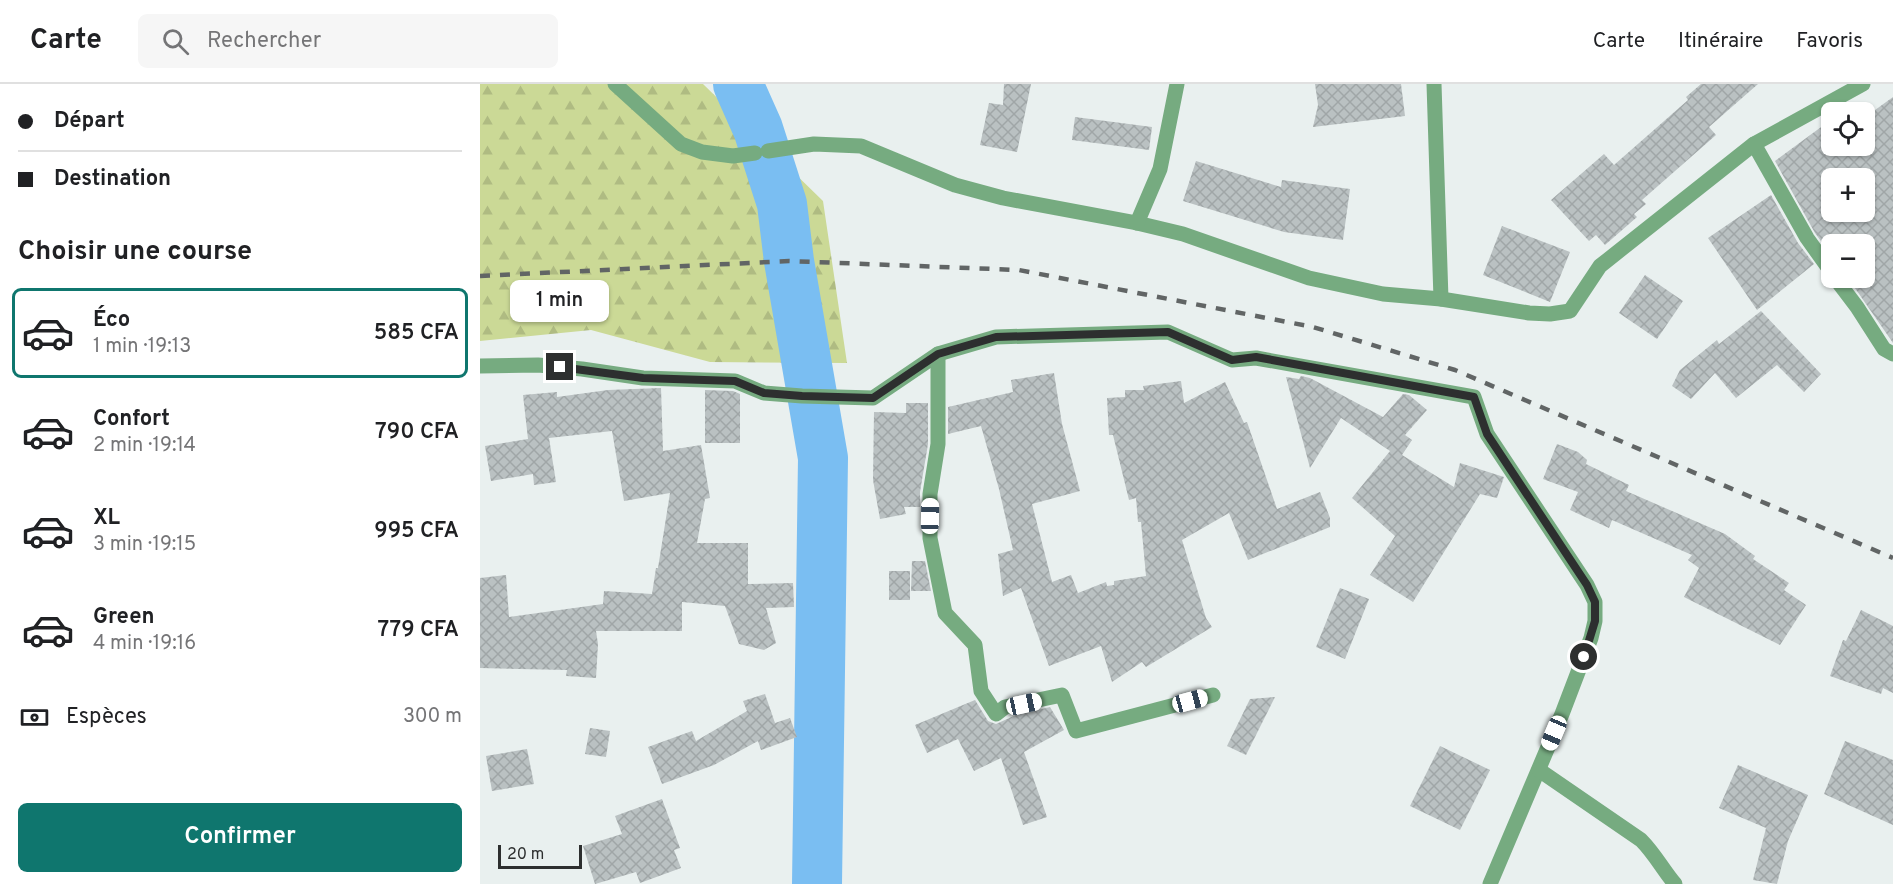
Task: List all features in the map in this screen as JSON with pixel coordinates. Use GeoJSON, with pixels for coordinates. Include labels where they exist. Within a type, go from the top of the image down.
{"type":"FeatureCollection","features":[{"type":"Feature","properties":{"kind":"street"},"geometry":{"type":"LineString","coordinates":[[615,84],[681,144],[702,152],[733,156],[814,144],[861,146],[955,185],[993,196],[1183,234],[1309,278],[1383,294],[1441,299],[1529,313],[1550,314],[1570,311],[1600,266],[1754,144],[1863,84]]}},
{"type":"Feature","properties":{"kind":"street"},"geometry":{"type":"LineString","coordinates":[[1137,223],[1160,169],[1177,84]]}},
{"type":"Feature","properties":{"kind":"street"},"geometry":{"type":"LineString","coordinates":[[1434,84],[1441,299]]}},
{"type":"Feature","properties":{"kind":"street"},"geometry":{"type":"LineString","coordinates":[[1754,144],[1807,238],[1821,258]]}},
{"type":"Feature","properties":{"kind":"street"},"geometry":{"type":"LineString","coordinates":[[1843,288],[1884,348],[1893,354]]}},
{"type":"Feature","properties":{"kind":"street"},"geometry":{"type":"LineString","coordinates":[[480,366],[538,366],[582,369],[643,378],[735,381],[764,393],[873,398],[938,354],[996,337],[1168,332],[1232,360],[1256,357],[1474,397],[1487,434],[1587,585],[1595,602],[1595,621],[1591,638],[1562,714],[1490,884]]}},
{"type":"Feature","properties":{"kind":"street"},"geometry":{"type":"LineString","coordinates":[[938,354],[938,444],[930,494],[930,538],[945,613],[975,645],[981,690],[996,714],[1005,707],[1062,695],[1076,731],[1213,695]]}},
{"type":"Feature","properties":{"kind":"street"},"geometry":{"type":"LineString","coordinates":[[1539,770],[1641,840],[1654,853],[1661,867],[1675,884]]}},
{"type":"Feature","properties":{"kind":"green space"},"geometry":{"type":"Polygon","coordinates":[[[480,84],[703,84],[823,201],[847,363],[710,362],[591,330],[480,341],[480,84]]]}},
{"type":"Feature","properties":{"kind":"building"},"geometry":{"type":"Polygon","coordinates":[[[1004,84],[1031,84],[1017,152],[980,145],[989,103],[1003,105],[1004,84]]]}},
{"type":"Feature","properties":{"kind":"building"},"geometry":{"type":"Polygon","coordinates":[[[1315,84],[1401,84],[1405,116],[1313,127],[1318,105],[1315,84]]]}},
{"type":"Feature","properties":{"kind":"building"},"geometry":{"type":"Polygon","coordinates":[[[1701,84],[1758,84],[1709,127],[1716,135],[1642,200],[1646,204],[1634,214],[1637,217],[1605,245],[1596,235],[1589,241],[1551,200],[1604,154],[1614,165],[1688,100],[1686,97],[1701,84]]]}},
{"type":"Feature","properties":{"kind":"building"},"geometry":{"type":"Polygon","coordinates":[[[1893,97],[1893,343],[1855,288],[1875,288],[1875,234],[1821,234],[1821,241],[1775,161],[1821,127],[1821,156],[1875,156],[1875,110],[1893,97]]]}},
{"type":"Feature","properties":{"kind":"building"},"geometry":{"type":"Polygon","coordinates":[[[1075,117],[1152,127],[1149,150],[1072,140],[1075,117]]]}},
{"type":"Feature","properties":{"kind":"building"},"geometry":{"type":"Polygon","coordinates":[[[1196,161],[1281,187],[1282,180],[1350,189],[1343,240],[1284,232],[1183,201],[1196,161]]]}},
{"type":"Feature","properties":{"kind":"building"},"geometry":{"type":"Polygon","coordinates":[[[1771,195],[1798,243],[1814,264],[1757,310],[1708,238],[1771,195]]]}},
{"type":"Feature","properties":{"kind":"building"},"geometry":{"type":"Polygon","coordinates":[[[1502,226],[1570,252],[1550,302],[1483,275],[1502,226]]]}},
{"type":"Feature","properties":{"kind":"building"},"geometry":{"type":"Polygon","coordinates":[[[1645,275],[1683,301],[1657,339],[1619,313],[1645,275]]]}},
{"type":"Feature","properties":{"kind":"building"},"geometry":{"type":"Polygon","coordinates":[[[1761,311],[1821,374],[1804,392],[1777,365],[1736,398],[1715,373],[1691,399],[1672,386],[1680,370],[1717,340],[1719,344],[1761,311]]]}},
{"type":"Feature","properties":{"kind":"building"},"geometry":{"type":"Polygon","coordinates":[[[1054,373],[1062,424],[1080,491],[1032,504],[1052,582],[1071,575],[1078,593],[1106,582],[1107,586],[1114,585],[1114,581],[1146,576],[1141,522],[1138,522],[1136,498],[1129,500],[1113,435],[1109,435],[1107,398],[1125,397],[1125,390],[1144,390],[1143,386],[1181,381],[1184,403],[1225,382],[1244,423],[1247,422],[1277,509],[1320,492],[1330,518],[1330,527],[1248,560],[1229,513],[1182,540],[1206,618],[1212,627],[1146,667],[1142,662],[1112,682],[1101,646],[1049,666],[1021,588],[1003,596],[998,554],[1013,550],[981,426],[948,434],[948,407],[1013,392],[1011,380],[1054,373]]]}},
{"type":"Feature","properties":{"kind":"building"},"geometry":{"type":"Polygon","coordinates":[[[1301,376],[1310,378],[1383,417],[1403,394],[1409,395],[1427,410],[1405,435],[1412,440],[1402,455],[1454,487],[1460,463],[1504,477],[1497,498],[1480,494],[1413,602],[1370,575],[1395,536],[1352,498],[1390,451],[1341,418],[1310,468],[1286,377],[1299,379],[1301,376]]]}},
{"type":"Feature","properties":{"kind":"building"},"geometry":{"type":"Polygon","coordinates":[[[661,388],[663,451],[701,445],[710,498],[705,499],[697,543],[748,543],[748,584],[793,583],[794,607],[766,608],[776,643],[764,650],[739,644],[725,606],[682,602],[682,631],[596,631],[598,644],[596,678],[566,676],[567,670],[480,668],[480,578],[506,575],[509,617],[603,604],[604,591],[652,594],[670,493],[624,501],[612,431],[549,438],[556,482],[534,485],[533,474],[491,481],[485,446],[528,439],[523,395],[557,392],[557,397],[608,390],[661,388]]]}},
{"type":"Feature","properties":{"kind":"building"},"geometry":{"type":"Polygon","coordinates":[[[705,390],[733,391],[740,394],[740,443],[705,443],[705,390]]]}},
{"type":"Feature","properties":{"kind":"building"},"geometry":{"type":"Polygon","coordinates":[[[906,403],[928,403],[928,444],[920,492],[920,507],[904,507],[906,514],[880,519],[873,480],[874,412],[906,413],[906,403]]]}},
{"type":"Feature","properties":{"kind":"building"},"geometry":{"type":"Polygon","coordinates":[[[1557,444],[1578,452],[1587,460],[1586,464],[1629,485],[1626,491],[1725,534],[1755,556],[1753,559],[1789,583],[1784,590],[1806,605],[1780,645],[1684,597],[1699,568],[1688,560],[1692,555],[1612,520],[1609,528],[1570,510],[1578,492],[1543,479],[1557,444]]]}},
{"type":"Feature","properties":{"kind":"building"},"geometry":{"type":"Polygon","coordinates":[[[912,561],[925,561],[931,591],[911,591],[912,561]]]}},
{"type":"Feature","properties":{"kind":"building"},"geometry":{"type":"Polygon","coordinates":[[[889,571],[910,571],[910,600],[889,600],[889,571]]]}},
{"type":"Feature","properties":{"kind":"building"},"geometry":{"type":"Polygon","coordinates":[[[1340,588],[1369,599],[1345,659],[1316,647],[1340,588]]]}},
{"type":"Feature","properties":{"kind":"building"},"geometry":{"type":"Polygon","coordinates":[[[1861,610],[1893,626],[1893,693],[1883,688],[1881,694],[1830,676],[1843,640],[1846,641],[1861,610]]]}},
{"type":"Feature","properties":{"kind":"building"},"geometry":{"type":"Polygon","coordinates":[[[765,694],[775,723],[790,718],[797,737],[761,750],[758,741],[714,765],[662,784],[648,747],[692,731],[696,741],[747,711],[743,701],[765,694]]]}},
{"type":"Feature","properties":{"kind":"building"},"geometry":{"type":"Polygon","coordinates":[[[1275,697],[1246,755],[1227,746],[1250,699],[1275,697]]]}},
{"type":"Feature","properties":{"kind":"building"},"geometry":{"type":"Polygon","coordinates":[[[975,700],[988,721],[996,724],[1016,715],[1050,707],[1064,730],[1024,752],[1047,817],[1023,825],[1001,758],[974,771],[958,739],[927,753],[915,725],[975,700]]]}},
{"type":"Feature","properties":{"kind":"building"},"geometry":{"type":"Polygon","coordinates":[[[590,728],[610,731],[606,757],[585,754],[590,728]]]}},
{"type":"Feature","properties":{"kind":"building"},"geometry":{"type":"Polygon","coordinates":[[[1845,741],[1893,760],[1893,825],[1824,794],[1845,741]]]}},
{"type":"Feature","properties":{"kind":"building"},"geometry":{"type":"Polygon","coordinates":[[[1440,746],[1490,770],[1460,830],[1410,806],[1440,746]]]}},
{"type":"Feature","properties":{"kind":"building"},"geometry":{"type":"Polygon","coordinates":[[[527,749],[534,784],[492,791],[486,756],[527,749]]]}},
{"type":"Feature","properties":{"kind":"building"},"geometry":{"type":"Polygon","coordinates":[[[1738,765],[1808,795],[1788,841],[1777,884],[1753,880],[1766,828],[1719,808],[1738,765]]]}},
{"type":"Feature","properties":{"kind":"building"},"geometry":{"type":"Polygon","coordinates":[[[662,799],[680,848],[674,850],[681,868],[640,883],[636,872],[595,884],[583,846],[622,834],[615,816],[662,799]]]}},
{"type":"Feature","properties":{"kind":"waterway"},"geometry":{"type":"LineString","coordinates":[[738,84],[758,129],[782,204],[789,261],[823,458],[817,884]]}},
{"type":"Feature","properties":{"kind":"railway"},"geometry":{"type":"LineString","coordinates":[[480,276],[789,261],[1019,270],[1313,327],[1455,370],[1893,558]]}},
{"type":"Feature","properties":{"kind":"route"},"geometry":{"type":"LineString","coordinates":[[560,367],[643,378],[735,381],[764,393],[873,398],[938,354],[996,337],[1168,332],[1232,360],[1256,357],[1474,397],[1487,434],[1587,585],[1595,602],[1595,621],[1584,657]]}}]}
